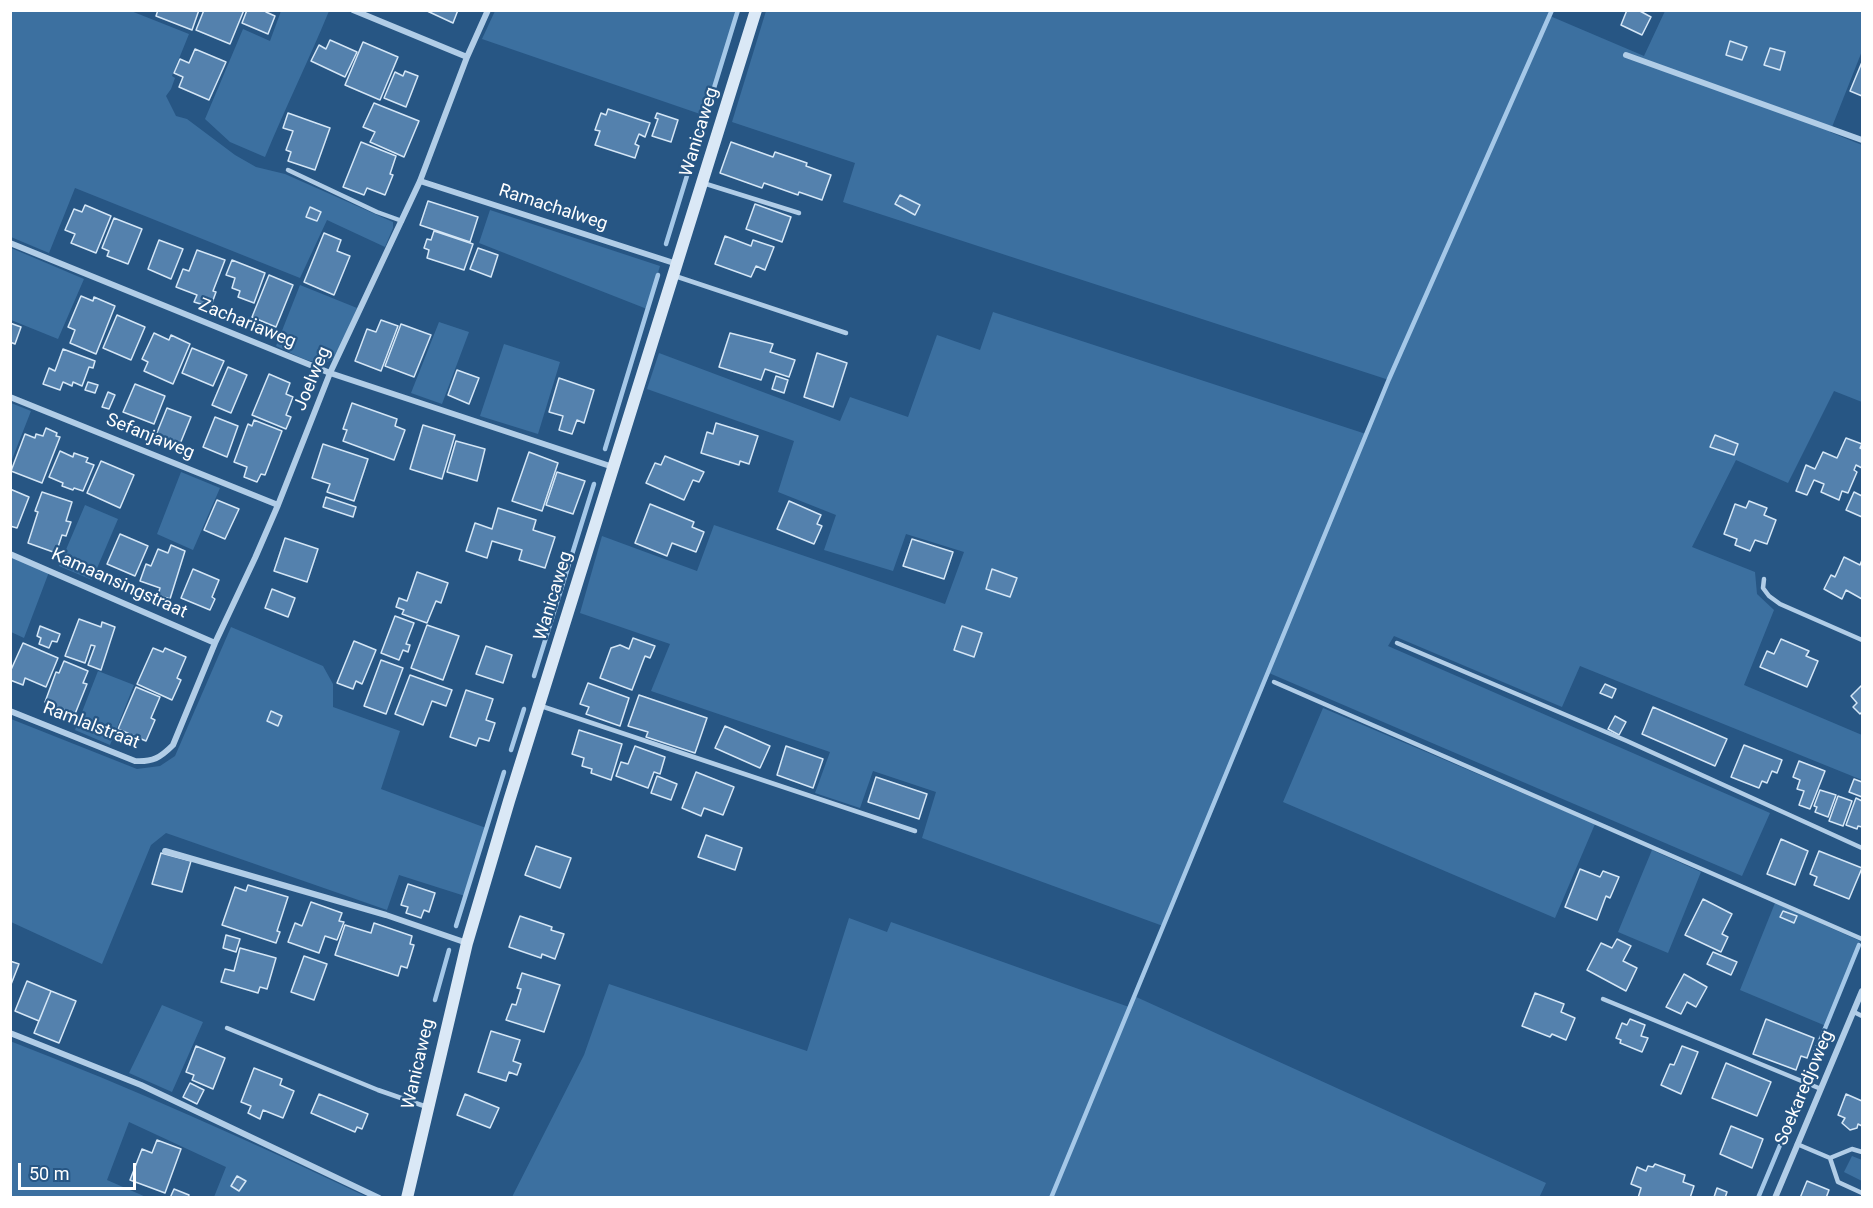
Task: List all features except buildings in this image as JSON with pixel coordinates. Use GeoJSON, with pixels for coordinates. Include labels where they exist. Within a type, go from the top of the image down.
{"type":"FeatureCollection","features":[{"type":"Feature","properties":{"kind":"street"},"geometry":{"type":"LineString","coordinates":[[353,10],[467,57]]}},
{"type":"Feature","properties":{"kind":"street","name":"Joelweg"},"geometry":{"type":"LineString","coordinates":[[161,757],[173,745],[215,643],[255,558],[330,373],[420,181],[467,57],[488,10]]}},
{"type":"Feature","properties":{"kind":"street","name":"Wanicaweg"},"geometry":{"type":"LineString","coordinates":[[407,1197],[467,943],[538,706],[756,10]]}},
{"type":"Feature","properties":{"kind":"street"},"geometry":{"type":"LineString","coordinates":[[1626,55],[1863,140]]}},
{"type":"Feature","properties":{"kind":"street","name":"Ramachalweg"},"geometry":{"type":"LineString","coordinates":[[420,181],[675,270]]}},
{"type":"Feature","properties":{"kind":"street","name":"Zachariaweg"},"geometry":{"type":"LineString","coordinates":[[10,243],[330,373],[614,467]]}},
{"type":"Feature","properties":{"kind":"street","name":"Sefanjaweg"},"geometry":{"type":"LineString","coordinates":[[10,397],[278,505]]}},
{"type":"Feature","properties":{"kind":"street","name":"Kamaansingstraat"},"geometry":{"type":"LineString","coordinates":[[10,554],[215,643]]}},
{"type":"Feature","properties":{"kind":"street","name":"Ramlalstraat"},"geometry":{"type":"LineString","coordinates":[[10,711],[135,761],[149,762],[161,757]]}},
{"type":"Feature","properties":{"kind":"street"},"geometry":{"type":"LineString","coordinates":[[165,851],[386,915],[467,943]]}},
{"type":"Feature","properties":{"kind":"street","name":"Soekaredjoweg"},"geometry":{"type":"LineString","coordinates":[[1775,1197],[1863,991]]}},
{"type":"Feature","properties":{"kind":"street"},"geometry":{"type":"LineString","coordinates":[[10,1033],[141,1085],[380,1197]]}},
{"type":"Feature","properties":{"kind":"lane"},"geometry":{"type":"LineString","coordinates":[[288,170],[377,212],[402,221]]}},
{"type":"Feature","properties":{"kind":"lane"},"geometry":{"type":"LineString","coordinates":[[703,183],[799,213]]}},
{"type":"Feature","properties":{"kind":"lane","name":"Ramachalweg"},"geometry":{"type":"LineString","coordinates":[[675,270],[846,333]]}},
{"type":"Feature","properties":{"kind":"lane"},"geometry":{"type":"LineString","coordinates":[[1764,579],[1763,588],[1780,604],[1863,640]]}},
{"type":"Feature","properties":{"kind":"lane"},"geometry":{"type":"LineString","coordinates":[[1397,643],[1627,741],[1863,848]]}},
{"type":"Feature","properties":{"kind":"lane"},"geometry":{"type":"LineString","coordinates":[[1274,682],[1863,939]]}},
{"type":"Feature","properties":{"kind":"lane"},"geometry":{"type":"LineString","coordinates":[[538,706],[915,831]]}},
{"type":"Feature","properties":{"kind":"lane"},"geometry":{"type":"LineString","coordinates":[[1603,999],[1821,1089]]}},
{"type":"Feature","properties":{"kind":"lane"},"geometry":{"type":"LineString","coordinates":[[1854,1012],[1863,1016]]}},
{"type":"Feature","properties":{"kind":"lane"},"geometry":{"type":"LineString","coordinates":[[227,1028],[378,1090],[427,1107]]}},
{"type":"Feature","properties":{"kind":"lane"},"geometry":{"type":"LineString","coordinates":[[1797,1144],[1830,1158],[1852,1149],[1863,1152]]}},
{"type":"Feature","properties":{"kind":"lane"},"geometry":{"type":"LineString","coordinates":[[1830,1158],[1838,1182],[1863,1193]]}},
{"type":"Feature","properties":{"kind":"shaded area"},"geometry":{"type":"Polygon","coordinates":[[[495,10],[738,11],[706,116],[482,39],[495,10]]]}},
{"type":"Feature","properties":{"kind":"shaded area"},"geometry":{"type":"Polygon","coordinates":[[[10,11],[131,11],[189,34],[172,76],[175,78],[171,89],[166,96],[176,116],[187,119],[235,155],[256,167],[285,174],[393,222],[393,228],[385,247],[327,220],[300,278],[75,188],[49,253],[11,237],[10,11]]]}},
{"type":"Feature","properties":{"kind":"shaded area"},"geometry":{"type":"Polygon","coordinates":[[[281,11],[329,11],[265,157],[230,142],[205,119],[243,29],[270,41],[281,11]]]}},
{"type":"Feature","properties":{"kind":"shaded area"},"geometry":{"type":"Polygon","coordinates":[[[766,11],[1552,11],[1550,16],[1644,56],[1665,11],[1862,11],[1862,51],[1830,132],[1862,145],[1862,402],[1834,391],[1788,483],[1736,460],[1692,547],[1755,572],[1757,594],[1774,610],[1744,685],[1862,735],[1862,780],[1580,666],[1562,707],[1394,636],[1388,646],[1770,813],[1742,876],[1269,673],[1163,926],[922,838],[936,792],[873,771],[860,808],[815,793],[830,752],[651,691],[670,644],[580,613],[602,536],[697,571],[714,525],[945,604],[964,552],[906,534],[893,571],[824,550],[836,515],[778,492],[794,441],[647,389],[659,353],[840,421],[850,397],[908,417],[937,335],[980,350],[993,312],[1366,434],[1389,380],[843,202],[855,163],[732,122],[766,11]]]}},
{"type":"Feature","properties":{"kind":"shaded area"},"geometry":{"type":"Polygon","coordinates":[[[490,210],[660,266],[647,309],[479,243],[490,210]]]}},
{"type":"Feature","properties":{"kind":"shaded area"},"geometry":{"type":"Polygon","coordinates":[[[11,248],[84,279],[58,339],[11,320],[11,248]]]}},
{"type":"Feature","properties":{"kind":"shaded area"},"geometry":{"type":"Polygon","coordinates":[[[300,285],[357,308],[336,357],[330,361],[322,363],[306,360],[276,346],[300,285]]]}},
{"type":"Feature","properties":{"kind":"shaded area"},"geometry":{"type":"Polygon","coordinates":[[[439,322],[469,332],[442,404],[411,393],[439,322]]]}},
{"type":"Feature","properties":{"kind":"shaded area"},"geometry":{"type":"Polygon","coordinates":[[[504,344],[560,362],[538,434],[480,416],[504,344]]]}},
{"type":"Feature","properties":{"kind":"shaded area"},"geometry":{"type":"Polygon","coordinates":[[[11,403],[31,411],[11,462],[11,403]]]}},
{"type":"Feature","properties":{"kind":"shaded area"},"geometry":{"type":"Polygon","coordinates":[[[181,472],[220,488],[193,550],[157,534],[181,472]]]}},
{"type":"Feature","properties":{"kind":"shaded area"},"geometry":{"type":"Polygon","coordinates":[[[85,505],[118,519],[92,580],[59,566],[85,505]]]}},
{"type":"Feature","properties":{"kind":"shaded area"},"geometry":{"type":"Polygon","coordinates":[[[12,556],[49,572],[24,638],[11,632],[10,561],[12,556]]]}},
{"type":"Feature","properties":{"kind":"shaded area"},"geometry":{"type":"Polygon","coordinates":[[[231,627],[323,666],[333,684],[333,707],[400,731],[381,789],[486,828],[465,896],[399,875],[387,910],[166,833],[151,845],[102,964],[11,922],[11,719],[137,769],[160,766],[175,756],[231,627]]]}},
{"type":"Feature","properties":{"kind":"shaded area"},"geometry":{"type":"Polygon","coordinates":[[[98,671],[134,685],[110,745],[75,730],[98,671]]]}},
{"type":"Feature","properties":{"kind":"shaded area"},"geometry":{"type":"Polygon","coordinates":[[[1323,708],[1595,824],[1555,918],[1283,802],[1323,708]]]}},
{"type":"Feature","properties":{"kind":"shaded area"},"geometry":{"type":"Polygon","coordinates":[[[1652,850],[1701,872],[1668,953],[1618,932],[1652,850]]]}},
{"type":"Feature","properties":{"kind":"shaded area"},"geometry":{"type":"Polygon","coordinates":[[[1775,903],[1860,941],[1826,1026],[1740,990],[1775,903]]]}},
{"type":"Feature","properties":{"kind":"shaded area"},"geometry":{"type":"Polygon","coordinates":[[[849,918],[887,932],[891,922],[1129,1007],[1134,996],[1546,1183],[1539,1198],[512,1197],[584,1055],[609,984],[807,1051],[849,918]]]}},
{"type":"Feature","properties":{"kind":"shaded area"},"geometry":{"type":"Polygon","coordinates":[[[162,1005],[203,1022],[172,1092],[129,1073],[162,1005]]]}},
{"type":"Feature","properties":{"kind":"shaded area"},"geometry":{"type":"Polygon","coordinates":[[[10,1041],[101,1077],[367,1197],[214,1197],[226,1167],[129,1122],[107,1180],[146,1197],[11,1197],[10,1041]]]}},
{"type":"Feature","properties":{"kind":"shaded area"},"geometry":{"type":"Polygon","coordinates":[[[1852,1156],[1862,1160],[1862,1181],[1844,1172],[1852,1156]]]}},
{"type":"Feature","properties":{"kind":"waterway"},"geometry":{"type":"LineString","coordinates":[[666,244],[738,10]]}},
{"type":"Feature","properties":{"kind":"waterway"},"geometry":{"type":"LineString","coordinates":[[1051,1198],[1389,379],[1552,10]]}},
{"type":"Feature","properties":{"kind":"waterway"},"geometry":{"type":"LineString","coordinates":[[605,449],[658,275]]}},
{"type":"Feature","properties":{"kind":"waterway"},"geometry":{"type":"LineString","coordinates":[[534,676],[594,484]]}},
{"type":"Feature","properties":{"kind":"waterway"},"geometry":{"type":"LineString","coordinates":[[511,750],[524,709]]}},
{"type":"Feature","properties":{"kind":"waterway"},"geometry":{"type":"LineString","coordinates":[[456,926],[504,772]]}},
{"type":"Feature","properties":{"kind":"waterway"},"geometry":{"type":"LineString","coordinates":[[1815,1053],[1859,945]]}},
{"type":"Feature","properties":{"kind":"waterway"},"geometry":{"type":"LineString","coordinates":[[435,1000],[449,950]]}},
{"type":"Feature","properties":{"kind":"waterway"},"geometry":{"type":"LineString","coordinates":[[1758,1198],[1801,1095]]}}]}
